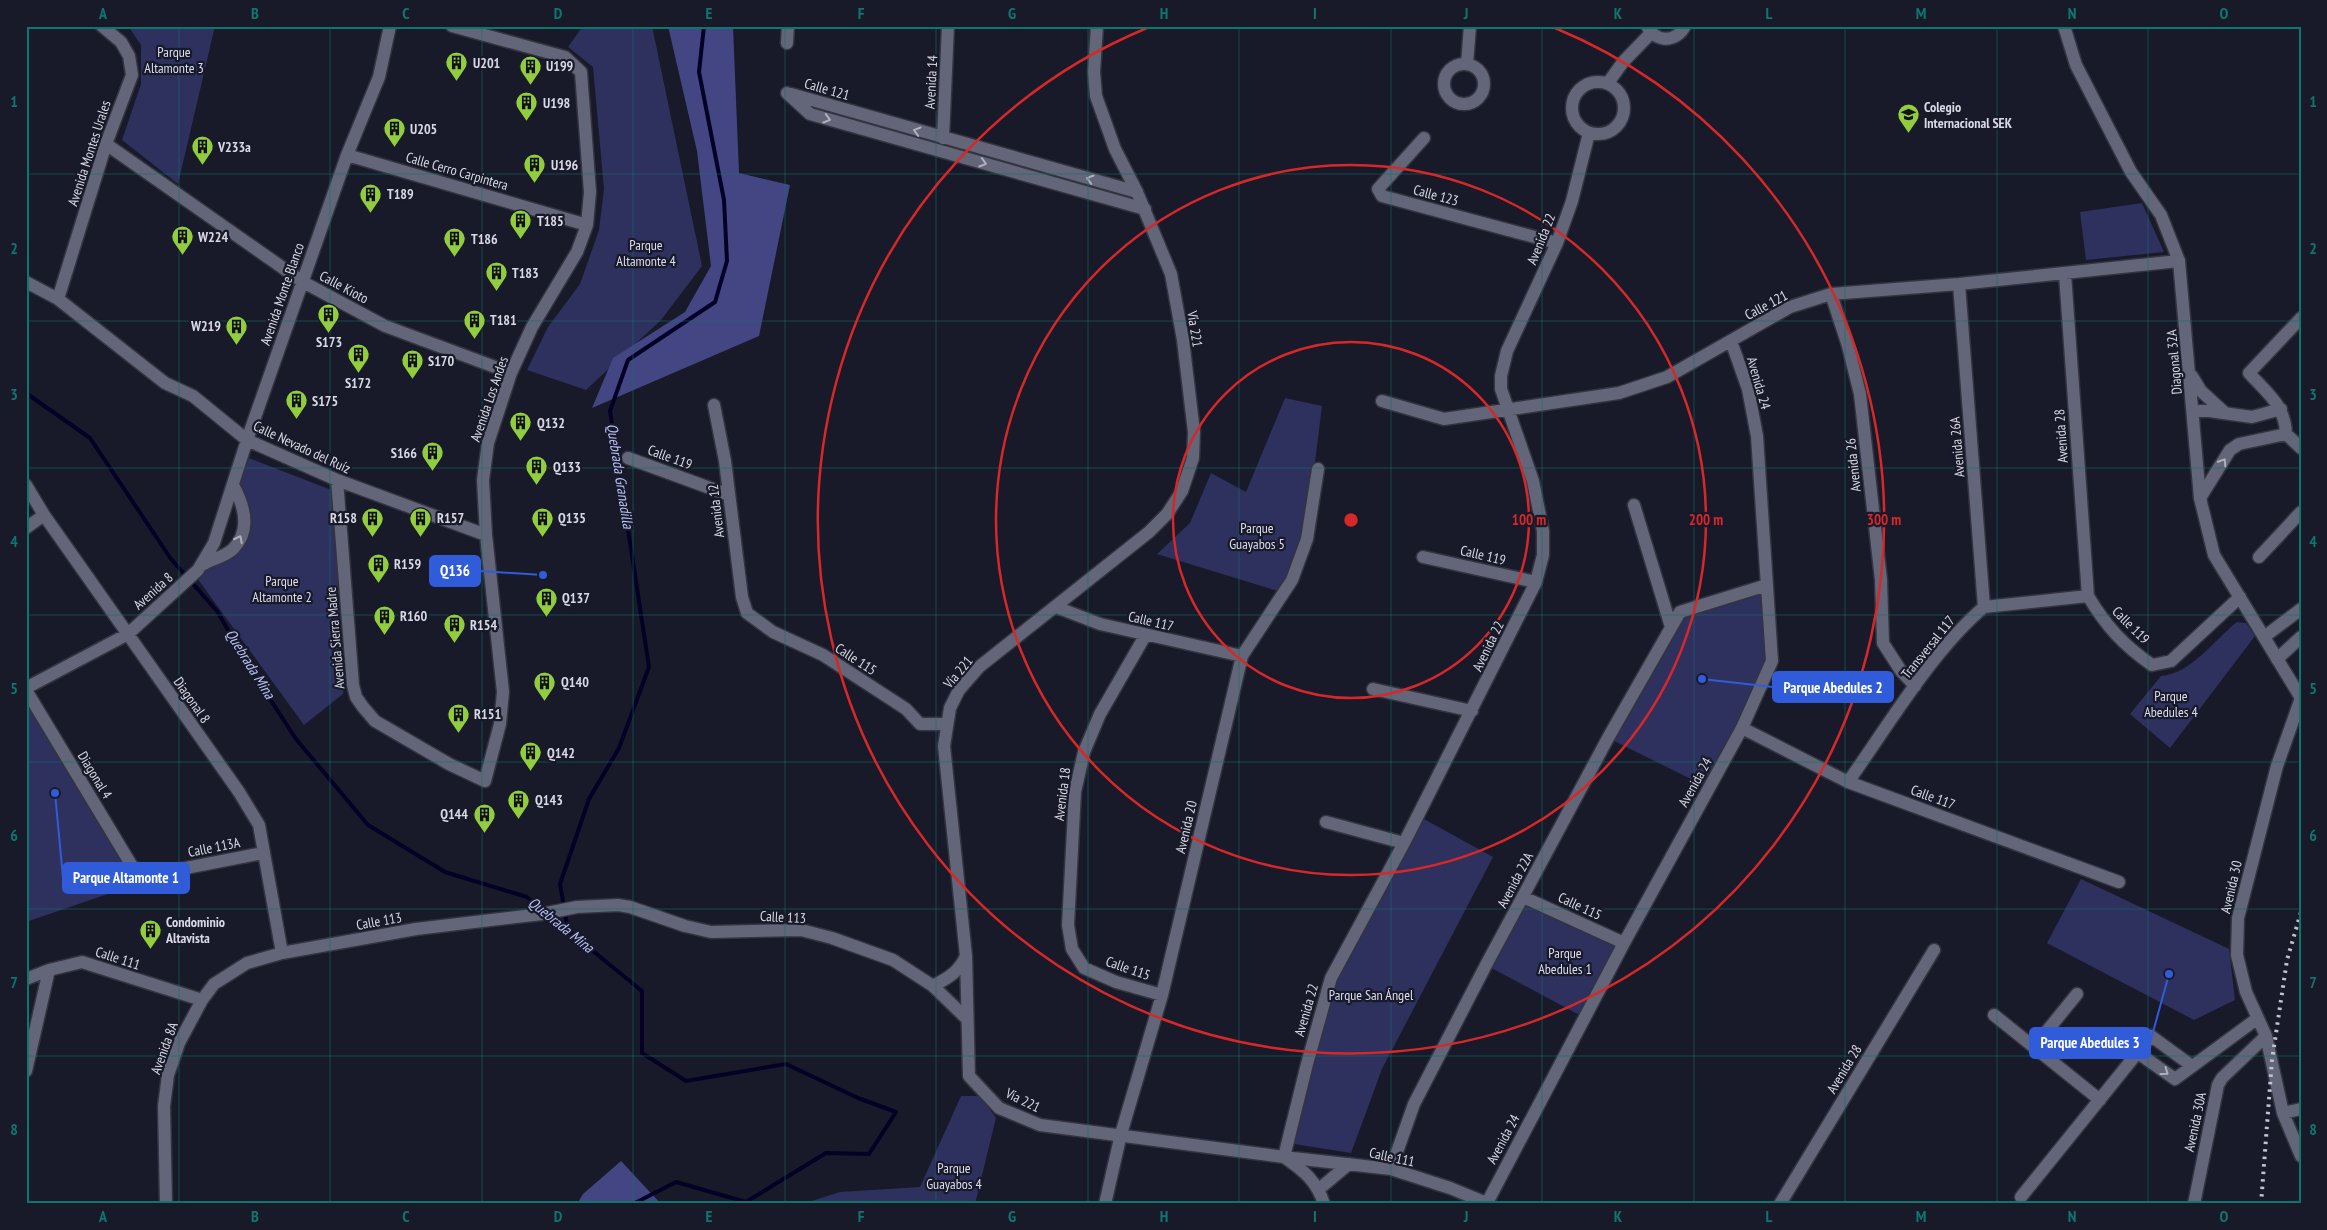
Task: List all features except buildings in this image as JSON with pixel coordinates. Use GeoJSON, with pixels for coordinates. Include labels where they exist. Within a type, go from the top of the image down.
{"type":"FeatureCollection","features":[{"type":"Feature","properties":{"kind":"street","name":"Avenida Montes Urales"},"geometry":{"type":"LineString","coordinates":[[58,298],[106,144],[132,75],[129,56],[121,42],[102,26]]}},
{"type":"Feature","properties":{"kind":"street","name":"Avenida Monte Blanco"},"geometry":{"type":"LineString","coordinates":[[199,568],[216,520],[231,491],[247,440],[347,155],[379,77],[390,26]]}},
{"type":"Feature","properties":{"kind":"street","name":"Avenida Los Andes"},"geometry":{"type":"LineString","coordinates":[[452,26],[566,57],[581,72],[590,192],[587,225],[577,252],[532,327],[511,373],[488,443],[483,480],[486,535],[503,692],[500,724],[485,781]]}},
{"type":"Feature","properties":{"kind":"street"},"geometry":{"type":"LineString","coordinates":[[787,43],[788,26]]}},
{"type":"Feature","properties":{"kind":"street","name":"Avenida 14"},"geometry":{"type":"LineString","coordinates":[[943,138],[948,26]]}},
{"type":"Feature","properties":{"kind":"street","name":"Vía 221"},"geometry":{"type":"LineString","coordinates":[[1097,26],[1094,72],[1096,96],[1115,149],[1145,209],[1171,274],[1183,340],[1194,432],[1193,458],[1182,491],[1167,514],[1149,532],[979,667],[959,690],[950,708],[944,746],[966,956],[968,1076],[999,1108],[1040,1125],[1121,1134],[1284,1157],[1307,1173],[1319,1188],[1324,1204]]}},
{"type":"Feature","properties":{"kind":"street"},"geometry":{"type":"LineString","coordinates":[[1467,64],[1470,26]]}},
{"type":"Feature","properties":{"kind":"street"},"geometry":{"type":"LineString","coordinates":[[1608,83],[1649,30],[1662,39],[1669,39],[1681,33],[1685,26]]}},
{"type":"Feature","properties":{"kind":"street","name":"Diagonal 32A"},"geometry":{"type":"LineString","coordinates":[[2064,26],[2076,65],[2131,172],[2161,215],[2180,261],[2200,498],[2214,555],[2301,698]]}},
{"type":"Feature","properties":{"kind":"street"},"geometry":{"type":"LineString","coordinates":[[1598,81],[1608,83],[1616,88],[1623,97],[1625,107],[1623,117],[1618,126],[1609,132],[1589,133],[1580,127],[1574,119],[1572,108],[1574,98],[1579,90],[1588,84],[1598,81]]}},
{"type":"Feature","properties":{"kind":"street","name":"Calle 121"},"geometry":{"type":"LineString","coordinates":[[1137,192],[787,93],[810,114],[1145,209]]}},
{"type":"Feature","properties":{"kind":"street","name":"Avenida 22"},"geometry":{"type":"LineString","coordinates":[[1284,1157],[1306,1064],[1331,978],[1404,843],[1536,582],[1543,556],[1544,531],[1533,480],[1502,390],[1503,362],[1557,243],[1572,201],[1589,133]]}},
{"type":"Feature","properties":{"kind":"street","name":"Calle 123"},"geometry":{"type":"LineString","coordinates":[[1424,138],[1378,190],[1382,196],[1557,243]]}},
{"type":"Feature","properties":{"kind":"street","name":"Calle Kioto"},"geometry":{"type":"LineString","coordinates":[[106,144],[303,282],[385,326],[511,373]]}},
{"type":"Feature","properties":{"kind":"street","name":"Calle Cerro Carpintera"},"geometry":{"type":"LineString","coordinates":[[347,155],[587,225]]}},
{"type":"Feature","properties":{"kind":"street","name":"Calle 121"},"geometry":{"type":"LineString","coordinates":[[1382,401],[1444,419],[1509,411],[1619,393],[1668,377],[1790,307],[1831,294],[2065,274],[2180,261]]}},
{"type":"Feature","properties":{"kind":"street","name":"Avenida 28"},"geometry":{"type":"LineString","coordinates":[[2065,274],[2088,596]]}},
{"type":"Feature","properties":{"kind":"street","name":"Calle Nevado del Ruíz"},"geometry":{"type":"LineString","coordinates":[[26,282],[58,298],[165,382],[194,396],[247,440],[337,480],[486,535]]}},
{"type":"Feature","properties":{"kind":"street","name":"Avenida 26A"},"geometry":{"type":"LineString","coordinates":[[1959,284],[1984,607]]}},
{"type":"Feature","properties":{"kind":"street","name":"Avenida 26"},"geometry":{"type":"LineString","coordinates":[[1831,294],[1848,346],[1860,394],[1881,580],[1883,643],[1902,671],[1916,686]]}},
{"type":"Feature","properties":{"kind":"street"},"geometry":{"type":"LineString","coordinates":[[2301,318],[2249,373],[2281,408],[2286,420],[2286,434],[2301,448]]}},
{"type":"Feature","properties":{"kind":"street","name":"Avenida 24"},"geometry":{"type":"LineString","coordinates":[[1488,1203],[1624,943],[1742,728],[1772,662],[1757,436],[1748,389],[1731,341]]}},
{"type":"Feature","properties":{"kind":"street"},"geometry":{"type":"LineString","coordinates":[[2190,374],[2201,391],[2225,413]]}},
{"type":"Feature","properties":{"kind":"street","name":"Avenida 12"},"geometry":{"type":"LineString","coordinates":[[714,405],[729,495],[742,597],[747,613]]}},
{"type":"Feature","properties":{"kind":"street"},"geometry":{"type":"LineString","coordinates":[[2193,411],[2252,417],[2281,408]]}},
{"type":"Feature","properties":{"kind":"street"},"geometry":{"type":"LineString","coordinates":[[2200,498],[2230,450],[2239,444],[2286,434]]}},
{"type":"Feature","properties":{"kind":"street","name":"Calle 119"},"geometry":{"type":"LineString","coordinates":[[628,458],[729,495]]}},
{"type":"Feature","properties":{"kind":"street","name":"Avenida 20"},"geometry":{"type":"LineString","coordinates":[[1105,1204],[1121,1134],[1162,995],[1242,656],[1292,580],[1306,539],[1318,469]]}},
{"type":"Feature","properties":{"kind":"street","name":"Avenida Sierra Madre"},"geometry":{"type":"LineString","coordinates":[[337,480],[352,685],[356,697],[375,720],[449,764],[485,781]]}},
{"type":"Feature","properties":{"kind":"street","name":"Diagonal 8"},"geometry":{"type":"LineString","coordinates":[[26,485],[44,515],[239,792],[259,825],[282,953]]}},
{"type":"Feature","properties":{"kind":"street"},"geometry":{"type":"LineString","coordinates":[[199,568],[232,550],[243,531],[245,516],[243,503],[231,491]]}},
{"type":"Feature","properties":{"kind":"street"},"geometry":{"type":"LineString","coordinates":[[1634,505],[1671,626]]}},
{"type":"Feature","properties":{"kind":"street"},"geometry":{"type":"LineString","coordinates":[[2259,557],[2301,512]]}},
{"type":"Feature","properties":{"kind":"street"},"geometry":{"type":"LineString","coordinates":[[26,528],[44,515]]}},
{"type":"Feature","properties":{"kind":"street","name":"Calle 119"},"geometry":{"type":"LineString","coordinates":[[1423,557],[1536,582]]}},
{"type":"Feature","properties":{"kind":"street","name":"Avenida 8"},"geometry":{"type":"LineString","coordinates":[[26,689],[128,634],[199,568]]}},
{"type":"Feature","properties":{"kind":"street","name":"Avenida 22A"},"geometry":{"type":"LineString","coordinates":[[1392,1169],[1414,1104],[1523,896],[1671,626],[1680,612],[1767,585]]}},
{"type":"Feature","properties":{"kind":"street"},"geometry":{"type":"LineString","coordinates":[[1984,607],[2088,596]]}},
{"type":"Feature","properties":{"kind":"street","name":"Calle 119"},"geometry":{"type":"LineString","coordinates":[[2088,596],[2103,621],[2130,650],[2152,665],[2171,661],[2240,597]]}},
{"type":"Feature","properties":{"kind":"street","name":"Calle 117"},"geometry":{"type":"LineString","coordinates":[[1056,607],[1100,624],[1145,636],[1242,656]]}},
{"type":"Feature","properties":{"kind":"street","name":"Transversal 117"},"geometry":{"type":"LineString","coordinates":[[1848,782],[1916,686],[1966,622],[1984,607]]}},
{"type":"Feature","properties":{"kind":"street"},"geometry":{"type":"LineString","coordinates":[[2264,637],[2301,609]]}},
{"type":"Feature","properties":{"kind":"street","name":"Calle 115"},"geometry":{"type":"LineString","coordinates":[[747,613],[773,632],[823,655],[906,709],[920,724],[946,724]]}},
{"type":"Feature","properties":{"kind":"street","name":"Avenida 18"},"geometry":{"type":"LineString","coordinates":[[1084,968],[1072,949],[1068,925],[1075,792],[1084,752],[1100,714],[1145,636]]}},
{"type":"Feature","properties":{"kind":"street"},"geometry":{"type":"LineString","coordinates":[[2277,659],[2301,637]]}},
{"type":"Feature","properties":{"kind":"street","name":"Diagonal 4"},"geometry":{"type":"LineString","coordinates":[[26,689],[132,866],[141,874]]}},
{"type":"Feature","properties":{"kind":"street"},"geometry":{"type":"LineString","coordinates":[[1373,689],[1472,711]]}},
{"type":"Feature","properties":{"kind":"street","name":"Avenida 30"},"geometry":{"type":"LineString","coordinates":[[2301,698],[2277,766],[2238,918],[2237,955],[2246,992],[2266,1036],[2283,1113],[2301,1156]]}},
{"type":"Feature","properties":{"kind":"street","name":"Calle 117"},"geometry":{"type":"LineString","coordinates":[[1742,728],[1848,782],[2119,882]]}},
{"type":"Feature","properties":{"kind":"street"},"geometry":{"type":"LineString","coordinates":[[1326,822],[1404,843]]}},
{"type":"Feature","properties":{"kind":"street","name":"Calle 113A"},"geometry":{"type":"LineString","coordinates":[[141,874],[150,875],[263,853]]}},
{"type":"Feature","properties":{"kind":"street","name":"Calle 115"},"geometry":{"type":"LineString","coordinates":[[1523,896],[1624,943]]}},
{"type":"Feature","properties":{"kind":"street","name":"Calle 113"},"geometry":{"type":"LineString","coordinates":[[282,953],[416,929],[542,914],[577,907],[618,905],[711,932],[801,930],[832,938],[893,960],[933,986],[966,1018]]}},
{"type":"Feature","properties":{"kind":"street","name":"Avenida 28"},"geometry":{"type":"LineString","coordinates":[[1780,1204],[1934,950]]}},
{"type":"Feature","properties":{"kind":"street","name":"Avenida 8A"},"geometry":{"type":"LineString","coordinates":[[166,1204],[164,1106],[168,1076],[179,1043],[202,1000],[214,984],[247,963],[282,953]]}},
{"type":"Feature","properties":{"kind":"street"},"geometry":{"type":"LineString","coordinates":[[933,986],[951,976],[961,967],[966,956]]}},
{"type":"Feature","properties":{"kind":"street","name":"Calle 111"},"geometry":{"type":"LineString","coordinates":[[26,979],[49,970],[82,962],[202,1000]]}},
{"type":"Feature","properties":{"kind":"street","name":"Calle 115"},"geometry":{"type":"LineString","coordinates":[[1084,968],[1116,982],[1162,995]]}},
{"type":"Feature","properties":{"kind":"street"},"geometry":{"type":"LineString","coordinates":[[26,1071],[49,970]]}},
{"type":"Feature","properties":{"kind":"street"},"geometry":{"type":"LineString","coordinates":[[2034,1047],[2077,994]]}},
{"type":"Feature","properties":{"kind":"street"},"geometry":{"type":"LineString","coordinates":[[1994,1015],[2100,1100]]}},
{"type":"Feature","properties":{"kind":"street"},"geometry":{"type":"LineString","coordinates":[[2138,1053],[2175,1079],[2258,1018]]}},
{"type":"Feature","properties":{"kind":"street"},"geometry":{"type":"LineString","coordinates":[[2021,1197],[2151,1036],[2192,1066]]}},
{"type":"Feature","properties":{"kind":"street","name":"Avenida 30A"},"geometry":{"type":"LineString","coordinates":[[2194,1204],[2218,1085],[2222,1078],[2266,1036]]}},
{"type":"Feature","properties":{"kind":"street"},"geometry":{"type":"LineString","coordinates":[[2283,1113],[2301,1109]]}},
{"type":"Feature","properties":{"kind":"street","name":"Calle 111"},"geometry":{"type":"LineString","coordinates":[[1284,1157],[1392,1169],[1488,1203]]}},
{"type":"Feature","properties":{"kind":"street"},"geometry":{"type":"LineString","coordinates":[[1319,1188],[1350,1164]]}},
{"type":"Feature","properties":{"kind":"green space","name":"Parque Altamonte 3"},"geometry":{"type":"Polygon","coordinates":[[[128,26],[215,26],[178,184],[122,140],[141,84],[141,45],[128,26]]]}},
{"type":"Feature","properties":{"kind":"green space","name":"Parque Altamonte 4"},"geometry":{"type":"Polygon","coordinates":[[[583,26],[652,26],[702,266],[661,320],[586,390],[527,370],[548,327],[580,284],[599,230],[604,189],[593,67],[568,47],[583,26]]]}},
{"type":"Feature","properties":{"kind":"green space"},"geometry":{"type":"Polygon","coordinates":[[[2142,203],[2164,252],[2086,260],[2080,212],[2142,203]]]}},
{"type":"Feature","properties":{"kind":"green space","name":"Parque Guayabos 5"},"geometry":{"type":"Polygon","coordinates":[[[1285,398],[1322,406],[1305,542],[1281,592],[1157,554],[1190,523],[1211,473],[1246,492],[1285,398]]]}},
{"type":"Feature","properties":{"kind":"green space","name":"Parque Altamonte 2"},"geometry":{"type":"Polygon","coordinates":[[[249,458],[339,493],[350,649],[343,694],[304,725],[194,574],[232,550],[242,534],[237,493],[249,458]]]}},
{"type":"Feature","properties":{"kind":"green space"},"geometry":{"type":"Polygon","coordinates":[[[1767,585],[1772,661],[1709,788],[1608,738],[1680,612],[1767,585]]]}},
{"type":"Feature","properties":{"kind":"green space","name":"Parque Abedules 4"},"geometry":{"type":"Polygon","coordinates":[[[2237,622],[2246,623],[2255,636],[2170,748],[2130,714],[2161,676],[2172,674],[2192,663],[2237,622]]]}},
{"type":"Feature","properties":{"kind":"green space"},"geometry":{"type":"Polygon","coordinates":[[[28,703],[140,883],[26,922],[26,704],[28,703]]]}},
{"type":"Feature","properties":{"kind":"green space","name":"Parque San Ángel"},"geometry":{"type":"Polygon","coordinates":[[[1424,819],[1493,857],[1382,1069],[1351,1153],[1288,1143],[1331,978],[1424,819]]]}},
{"type":"Feature","properties":{"kind":"green space"},"geometry":{"type":"Polygon","coordinates":[[[2081,879],[2229,949],[2235,1000],[2194,1020],[2047,943],[2081,879]]]}},
{"type":"Feature","properties":{"kind":"green space","name":"Parque Abedules 1"},"geometry":{"type":"Polygon","coordinates":[[[1523,897],[1624,943],[1585,1018],[1486,965],[1523,897]]]}},
{"type":"Feature","properties":{"kind":"green space","name":"Parque Guayabos 4"},"geometry":{"type":"Polygon","coordinates":[[[961,1096],[980,1096],[996,1118],[975,1204],[802,1204],[840,1192],[920,1187],[961,1096]]]}},
{"type":"Feature","properties":{"kind":"shaded area"},"geometry":{"type":"Polygon","coordinates":[[[668,26],[733,26],[739,173],[790,185],[759,336],[592,408],[613,358],[685,312],[711,266],[697,151],[668,26]]]}},
{"type":"Feature","properties":{"kind":"shaded area"},"geometry":{"type":"Polygon","coordinates":[[[621,1161],[661,1204],[577,1204],[583,1194],[621,1161]]]}},
{"type":"Feature","properties":{"kind":"waterway","name":"Quebrada Granadilla"},"geometry":{"type":"LineString","coordinates":[[568,930],[560,884],[589,799],[619,748],[649,667],[610,411],[628,360],[715,302],[727,261],[724,200],[699,72],[704,26]]}},
{"type":"Feature","properties":{"kind":"waterway","name":"Quebrada Mina"},"geometry":{"type":"LineString","coordinates":[[26,393],[90,438],[171,559],[217,611],[251,670],[296,739],[368,825],[445,872],[527,897],[543,910]]}},
{"type":"Feature","properties":{"kind":"waterway","name":"Quebrada Mina"},"geometry":{"type":"LineString","coordinates":[[550,916],[642,991],[642,1053],[686,1081],[786,1064],[858,1098],[896,1112],[869,1154],[826,1153],[746,1202],[676,1182],[633,1204]]}},
{"type":"Feature","properties":{"kind":"railway"},"geometry":{"type":"LineString","coordinates":[[2261,1204],[2272,1060],[2287,960],[2301,912]]}},
{"type":"Feature","properties":{"kind":"place","name":"U201"},"geometry":{"type":"Point","coordinates":[457,82]}},
{"type":"Feature","properties":{"kind":"place","name":"U199"},"geometry":{"type":"Point","coordinates":[530,85]}},
{"type":"Feature","properties":{"kind":"place","name":"U198"},"geometry":{"type":"Point","coordinates":[527,122]}},
{"type":"Feature","properties":{"kind":"place","name":"Colegio Internacional SEK"},"geometry":{"type":"Point","coordinates":[1908,134]}},
{"type":"Feature","properties":{"kind":"place","name":"U205"},"geometry":{"type":"Point","coordinates":[394,148]}},
{"type":"Feature","properties":{"kind":"place","name":"V233a"},"geometry":{"type":"Point","coordinates":[202,166]}},
{"type":"Feature","properties":{"kind":"place","name":"U196"},"geometry":{"type":"Point","coordinates":[535,184]}},
{"type":"Feature","properties":{"kind":"place","name":"T189"},"geometry":{"type":"Point","coordinates":[371,213]}},
{"type":"Feature","properties":{"kind":"place","name":"T185"},"geometry":{"type":"Point","coordinates":[521,240]}},
{"type":"Feature","properties":{"kind":"place","name":"W224"},"geometry":{"type":"Point","coordinates":[182,256]}},
{"type":"Feature","properties":{"kind":"place","name":"T186"},"geometry":{"type":"Point","coordinates":[455,258]}},
{"type":"Feature","properties":{"kind":"place","name":"T183"},"geometry":{"type":"Point","coordinates":[496,292]}},
{"type":"Feature","properties":{"kind":"place","name":"S173"},"geometry":{"type":"Point","coordinates":[329,333]}},
{"type":"Feature","properties":{"kind":"place","name":"T181"},"geometry":{"type":"Point","coordinates":[474,339]}},
{"type":"Feature","properties":{"kind":"place","name":"W219"},"geometry":{"type":"Point","coordinates":[237,345]}},
{"type":"Feature","properties":{"kind":"place","name":"S172"},"geometry":{"type":"Point","coordinates":[358,374]}},
{"type":"Feature","properties":{"kind":"place","name":"S170"},"geometry":{"type":"Point","coordinates":[412,380]}},
{"type":"Feature","properties":{"kind":"place","name":"S175"},"geometry":{"type":"Point","coordinates":[296,420]}},
{"type":"Feature","properties":{"kind":"place","name":"Q132"},"geometry":{"type":"Point","coordinates":[521,442]}},
{"type":"Feature","properties":{"kind":"place","name":"S166"},"geometry":{"type":"Point","coordinates":[433,472]}},
{"type":"Feature","properties":{"kind":"place","name":"Q133"},"geometry":{"type":"Point","coordinates":[537,486]}},
{"type":"Feature","properties":{"kind":"place","name":"R158"},"geometry":{"type":"Point","coordinates":[373,537]}},
{"type":"Feature","properties":{"kind":"place","name":"R157"},"geometry":{"type":"Point","coordinates":[421,537]}},
{"type":"Feature","properties":{"kind":"place","name":"Q135"},"geometry":{"type":"Point","coordinates":[542,537]}},
{"type":"Feature","properties":{"kind":"place","name":"Q136"},"geometry":{"type":"Point","coordinates":[543,575]}},
{"type":"Feature","properties":{"kind":"place","name":"R159"},"geometry":{"type":"Point","coordinates":[378,583]}},
{"type":"Feature","properties":{"kind":"place","name":"Q137"},"geometry":{"type":"Point","coordinates":[546,617]}},
{"type":"Feature","properties":{"kind":"place","name":"R160"},"geometry":{"type":"Point","coordinates":[384,635]}},
{"type":"Feature","properties":{"kind":"place","name":"R154"},"geometry":{"type":"Point","coordinates":[454,644]}},
{"type":"Feature","properties":{"kind":"place","name":"Parque Abedules 2"},"geometry":{"type":"Point","coordinates":[1702,679]}},
{"type":"Feature","properties":{"kind":"place","name":"Q140"},"geometry":{"type":"Point","coordinates":[545,701]}},
{"type":"Feature","properties":{"kind":"place","name":"R151"},"geometry":{"type":"Point","coordinates":[458,733]}},
{"type":"Feature","properties":{"kind":"place","name":"Q142"},"geometry":{"type":"Point","coordinates":[531,772]}},
{"type":"Feature","properties":{"kind":"place","name":"Parque Altamonte 1"},"geometry":{"type":"Point","coordinates":[55,793]}},
{"type":"Feature","properties":{"kind":"place","name":"Q143"},"geometry":{"type":"Point","coordinates":[519,819]}},
{"type":"Feature","properties":{"kind":"place","name":"Q144"},"geometry":{"type":"Point","coordinates":[484,833]}},
{"type":"Feature","properties":{"kind":"place","name":"Condominio Altavista"},"geometry":{"type":"Point","coordinates":[150,949]}},
{"type":"Feature","properties":{"kind":"place","name":"Parque Abedules 3"},"geometry":{"type":"Point","coordinates":[2169,974]}}]}
